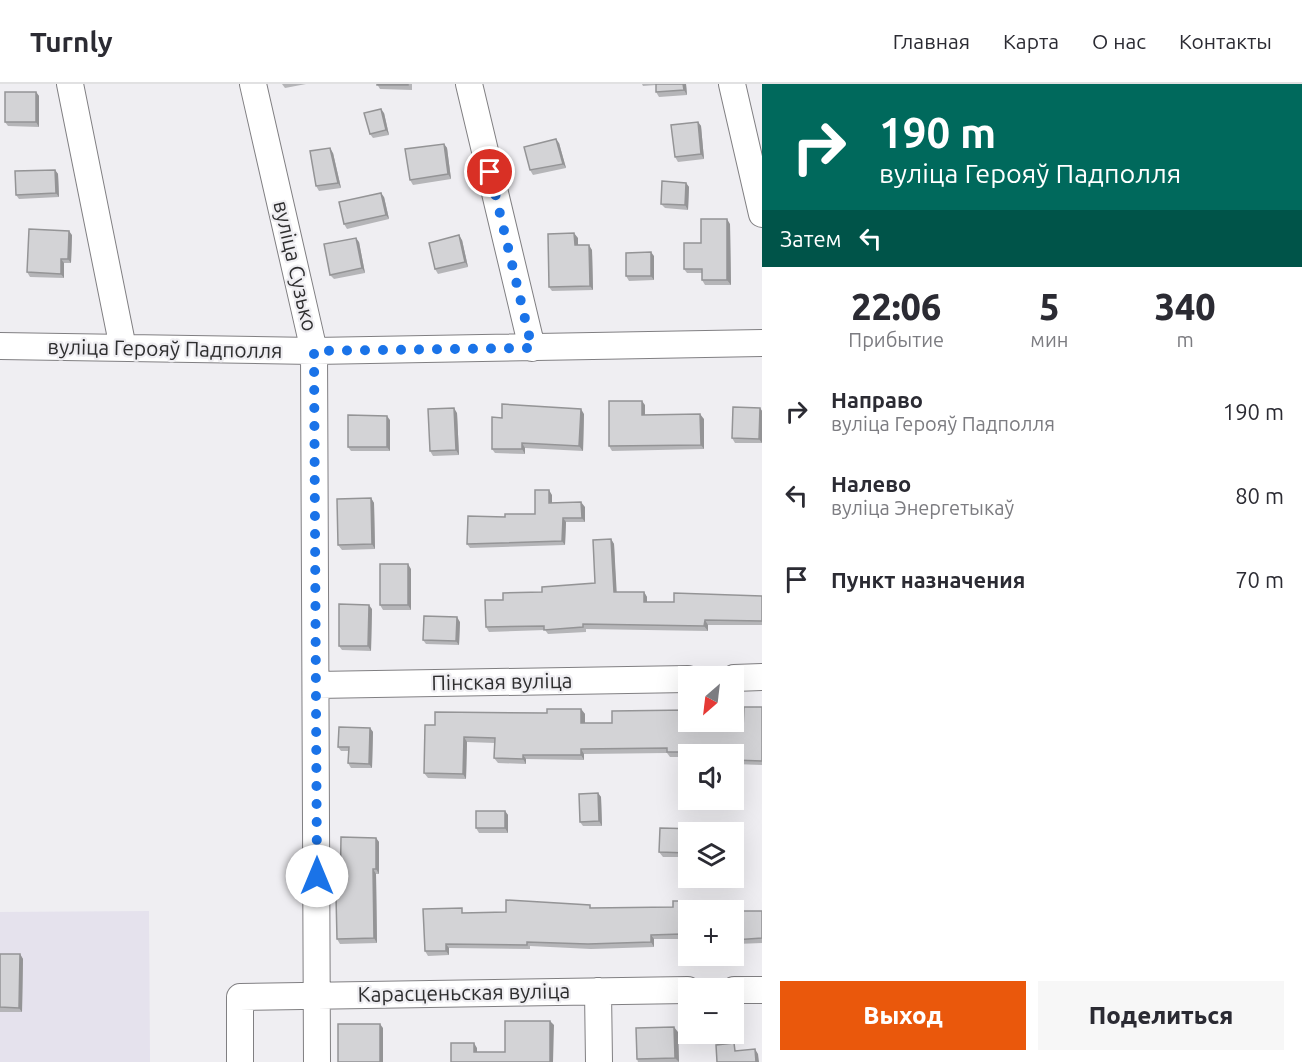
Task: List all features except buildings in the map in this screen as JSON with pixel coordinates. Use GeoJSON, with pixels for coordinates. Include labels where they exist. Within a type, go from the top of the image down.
{"type":"FeatureCollection","features":[{"type":"Feature","properties":{"kind":"street"},"geometry":{"type":"LineString","coordinates":[[70,84],[123,348]]}},
{"type":"Feature","properties":{"kind":"street","name":"вуліца Сузько"},"geometry":{"type":"LineString","coordinates":[[253,84],[314,351],[317,1062]]}},
{"type":"Feature","properties":{"kind":"street"},"geometry":{"type":"LineString","coordinates":[[469,84],[532,348]]}},
{"type":"Feature","properties":{"kind":"street"},"geometry":{"type":"LineString","coordinates":[[732,84],[762,214]]}},
{"type":"Feature","properties":{"kind":"street","name":"вуліца Герояў Падполля"},"geometry":{"type":"LineString","coordinates":[[0,346],[314,351],[762,343]]}},
{"type":"Feature","properties":{"kind":"street"},"geometry":{"type":"LineString","coordinates":[[744,678],[762,677]]}},
{"type":"Feature","properties":{"kind":"street","name":"Пінская вуліца"},"geometry":{"type":"LineString","coordinates":[[316,685],[678,679]]}},
{"type":"Feature","properties":{"kind":"street","name":"Карасценьская вуліца"},"geometry":{"type":"LineString","coordinates":[[240,1062],[240,997],[678,990]]}},
{"type":"Feature","properties":{"kind":"street"},"geometry":{"type":"LineString","coordinates":[[744,990],[762,990]]}},
{"type":"Feature","properties":{"kind":"street"},"geometry":{"type":"LineString","coordinates":[[598,991],[599,1062]]}},
{"type":"Feature","properties":{"kind":"shaded area"},"geometry":{"type":"Polygon","coordinates":[[[149,911],[150,1062],[0,1062],[0,912],[149,911]]]}},
{"type":"Feature","properties":{"kind":"route"},"geometry":{"type":"LineString","coordinates":[[317,876],[314,351],[532,348],[490,172]]}}]}
